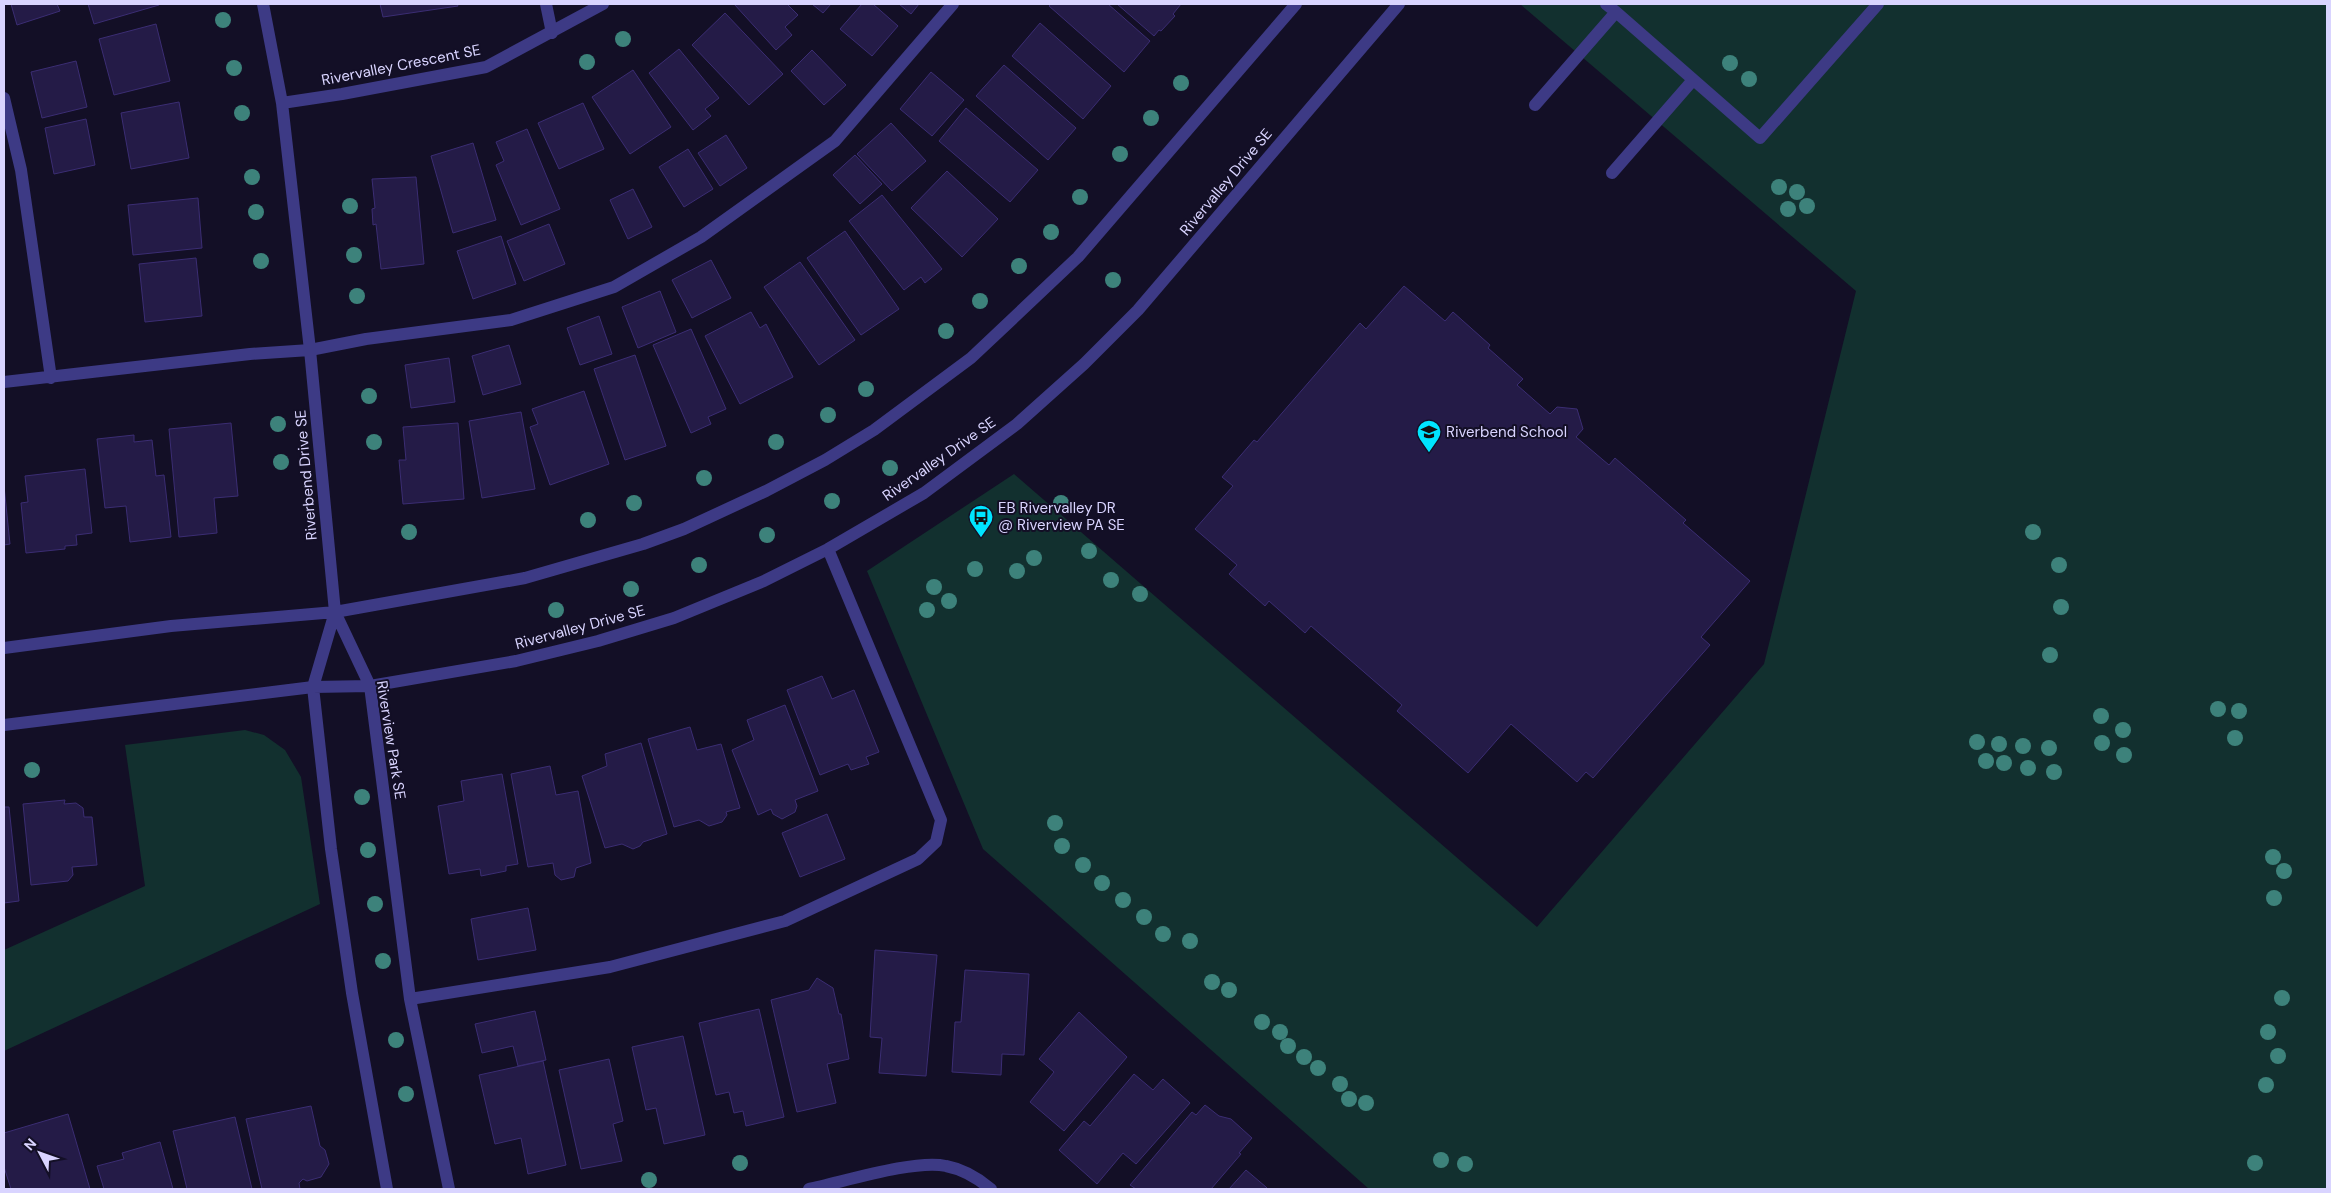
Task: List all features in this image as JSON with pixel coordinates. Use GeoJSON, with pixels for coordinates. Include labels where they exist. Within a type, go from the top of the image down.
{"type":"FeatureCollection","features":[{"type":"Feature","properties":{"kind":"street","name":"Riverbend Drive SE"},"geometry":{"type":"LineString","coordinates":[[263,4],[282,103],[310,350],[335,612]]}},
{"type":"Feature","properties":{"kind":"street"},"geometry":{"type":"LineString","coordinates":[[546,4],[552,33]]}},
{"type":"Feature","properties":{"kind":"street","name":"Rivervalley Crescent SE"},"geometry":{"type":"LineString","coordinates":[[282,103],[342,94],[486,67],[603,4]]}},
{"type":"Feature","properties":{"kind":"street"},"geometry":{"type":"LineString","coordinates":[[4,382],[250,354],[310,350],[366,340],[511,320],[614,286],[701,237],[835,141],[953,4]]}},
{"type":"Feature","properties":{"kind":"street"},"geometry":{"type":"LineString","coordinates":[[4,648],[171,626],[335,612],[525,578],[643,544],[684,529],[766,491],[825,460],[874,430],[971,358],[1078,257],[1296,4]]}},
{"type":"Feature","properties":{"kind":"street","name":"Rivervalley Drive SE"},"geometry":{"type":"LineString","coordinates":[[313,687],[370,686],[516,661],[598,641],[674,618],[764,581],[828,549],[924,493],[1017,424],[1084,364],[1138,310],[1399,4]]}},
{"type":"Feature","properties":{"kind":"street"},"geometry":{"type":"LineString","coordinates":[[1535,105],[1611,8],[1760,138],[1878,4]]}},
{"type":"Feature","properties":{"kind":"street"},"geometry":{"type":"LineString","coordinates":[[1612,173],[1693,80]]}},
{"type":"Feature","properties":{"kind":"street"},"geometry":{"type":"LineString","coordinates":[[4,98],[21,170],[51,378]]}},
{"type":"Feature","properties":{"kind":"street"},"geometry":{"type":"LineString","coordinates":[[410,999],[610,967],[785,920],[918,859],[936,842],[941,820],[828,549]]}},
{"type":"Feature","properties":{"kind":"street"},"geometry":{"type":"LineString","coordinates":[[335,612],[313,687],[334,868],[352,993],[387,1189]]}},
{"type":"Feature","properties":{"kind":"street","name":"Riverview Park SE"},"geometry":{"type":"LineString","coordinates":[[335,612],[370,686],[410,999],[449,1189]]}},
{"type":"Feature","properties":{"kind":"street"},"geometry":{"type":"LineString","coordinates":[[4,725],[313,687]]}},
{"type":"Feature","properties":{"kind":"street"},"geometry":{"type":"LineString","coordinates":[[809,1189],[925,1165],[953,1168],[967,1174],[991,1189]]}},
{"type":"Feature","properties":{"kind":"green space"},"geometry":{"type":"Polygon","coordinates":[[[1520,4],[2327,4],[2327,1189],[1369,1189],[983,849],[867,571],[1014,474],[1537,927],[1764,664],[1856,291],[1520,4]]]}},
{"type":"Feature","properties":{"kind":"green space"},"geometry":{"type":"Polygon","coordinates":[[[245,730],[264,735],[285,750],[301,777],[320,904],[4,1051],[4,950],[145,886],[125,745],[245,730]]]}},
{"type":"Feature","properties":{"kind":"building"},"geometry":{"type":"Polygon","coordinates":[[[11,4],[57,4],[60,11],[17,25],[11,4]]]}},
{"type":"Feature","properties":{"kind":"building"},"geometry":{"type":"Polygon","coordinates":[[[88,4],[159,4],[159,5],[94,24],[88,4]]]}},
{"type":"Feature","properties":{"kind":"building"},"geometry":{"type":"Polygon","coordinates":[[[380,4],[457,4],[458,6],[383,17],[380,4]]]}},
{"type":"Feature","properties":{"kind":"building"},"geometry":{"type":"Polygon","coordinates":[[[734,4],[787,4],[798,15],[785,27],[792,35],[776,50],[734,4]]]}},
{"type":"Feature","properties":{"kind":"building"},"geometry":{"type":"Polygon","coordinates":[[[812,4],[831,4],[823,13],[812,4]]]}},
{"type":"Feature","properties":{"kind":"building"},"geometry":{"type":"Polygon","coordinates":[[[862,4],[873,4],[898,26],[872,56],[840,29],[862,4]]]}},
{"type":"Feature","properties":{"kind":"building"},"geometry":{"type":"Polygon","coordinates":[[[899,4],[919,4],[911,14],[899,4]]]}},
{"type":"Feature","properties":{"kind":"building"},"geometry":{"type":"Polygon","coordinates":[[[1051,4],[1108,4],[1150,41],[1124,72],[1049,6],[1051,4]]]}},
{"type":"Feature","properties":{"kind":"building"},"geometry":{"type":"Polygon","coordinates":[[[1117,4],[1181,4],[1173,14],[1175,16],[1154,36],[1117,4]]]}},
{"type":"Feature","properties":{"kind":"building"},"geometry":{"type":"Polygon","coordinates":[[[725,13],[783,74],[749,105],[692,45],[725,13]]]}},
{"type":"Feature","properties":{"kind":"building"},"geometry":{"type":"Polygon","coordinates":[[[1040,23],[1111,86],[1083,119],[1012,56],[1040,23]]]}},
{"type":"Feature","properties":{"kind":"building"},"geometry":{"type":"Polygon","coordinates":[[[156,24],[170,81],[114,95],[99,39],[156,24]]]}},
{"type":"Feature","properties":{"kind":"building"},"geometry":{"type":"Polygon","coordinates":[[[679,49],[719,98],[705,109],[711,116],[693,130],[649,73],[679,49]]]}},
{"type":"Feature","properties":{"kind":"building"},"geometry":{"type":"Polygon","coordinates":[[[812,50],[846,85],[824,105],[791,71],[812,50]]]}},
{"type":"Feature","properties":{"kind":"building"},"geometry":{"type":"Polygon","coordinates":[[[76,61],[87,107],[42,118],[31,72],[76,61]]]}},
{"type":"Feature","properties":{"kind":"building"},"geometry":{"type":"Polygon","coordinates":[[[1004,65],[1076,128],[1048,160],[976,96],[1004,65]]]}},
{"type":"Feature","properties":{"kind":"building"},"geometry":{"type":"Polygon","coordinates":[[[633,70],[671,127],[630,154],[592,97],[633,70]]]}},
{"type":"Feature","properties":{"kind":"building"},"geometry":{"type":"Polygon","coordinates":[[[931,72],[964,100],[932,136],[900,109],[931,72]]]}},
{"type":"Feature","properties":{"kind":"building"},"geometry":{"type":"Polygon","coordinates":[[[179,102],[189,158],[131,169],[121,113],[179,102]]]}},
{"type":"Feature","properties":{"kind":"building"},"geometry":{"type":"Polygon","coordinates":[[[583,103],[604,149],[559,169],[538,123],[583,103]]]}},
{"type":"Feature","properties":{"kind":"building"},"geometry":{"type":"Polygon","coordinates":[[[966,108],[1038,170],[1010,202],[939,141],[966,108]]]}},
{"type":"Feature","properties":{"kind":"building"},"geometry":{"type":"Polygon","coordinates":[[[86,119],[95,165],[54,174],[45,128],[86,119]]]}},
{"type":"Feature","properties":{"kind":"building"},"geometry":{"type":"Polygon","coordinates":[[[891,123],[926,161],[892,191],[857,154],[891,123]]]}},
{"type":"Feature","properties":{"kind":"building"},"geometry":{"type":"Polygon","coordinates":[[[527,129],[560,209],[521,225],[496,165],[504,161],[496,142],[527,129]]]}},
{"type":"Feature","properties":{"kind":"building"},"geometry":{"type":"Polygon","coordinates":[[[726,135],[747,168],[720,186],[698,153],[726,135]]]}},
{"type":"Feature","properties":{"kind":"building"},"geometry":{"type":"Polygon","coordinates":[[[473,143],[496,220],[453,233],[431,156],[473,143]]]}},
{"type":"Feature","properties":{"kind":"building"},"geometry":{"type":"Polygon","coordinates":[[[688,149],[713,189],[684,207],[659,167],[688,149]]]}},
{"type":"Feature","properties":{"kind":"building"},"geometry":{"type":"Polygon","coordinates":[[[855,155],[882,184],[860,204],[833,175],[855,155]]]}},
{"type":"Feature","properties":{"kind":"building"},"geometry":{"type":"Polygon","coordinates":[[[947,171],[998,219],[962,257],[911,208],[947,171]]]}},
{"type":"Feature","properties":{"kind":"building"},"geometry":{"type":"Polygon","coordinates":[[[416,177],[424,264],[381,269],[376,224],[373,225],[372,209],[375,208],[372,179],[416,177]]]}},
{"type":"Feature","properties":{"kind":"building"},"geometry":{"type":"Polygon","coordinates":[[[633,189],[652,227],[628,239],[610,200],[633,189]]]}},
{"type":"Feature","properties":{"kind":"building"},"geometry":{"type":"Polygon","coordinates":[[[882,195],[942,269],[925,283],[921,277],[904,290],[849,221],[882,195]]]}},
{"type":"Feature","properties":{"kind":"building"},"geometry":{"type":"Polygon","coordinates":[[[198,198],[202,248],[133,255],[128,205],[198,198]]]}},
{"type":"Feature","properties":{"kind":"building"},"geometry":{"type":"Polygon","coordinates":[[[549,224],[565,264],[524,281],[507,241],[549,224]]]}},
{"type":"Feature","properties":{"kind":"building"},"geometry":{"type":"Polygon","coordinates":[[[845,231],[899,309],[861,335],[807,258],[845,231]]]}},
{"type":"Feature","properties":{"kind":"building"},"geometry":{"type":"Polygon","coordinates":[[[501,236],[516,284],[473,299],[457,251],[501,236]]]}},
{"type":"Feature","properties":{"kind":"building"},"geometry":{"type":"Polygon","coordinates":[[[196,258],[202,316],[145,322],[139,264],[196,258]]]}},
{"type":"Feature","properties":{"kind":"building"},"geometry":{"type":"Polygon","coordinates":[[[711,260],[731,298],[692,318],[672,280],[711,260]]]}},
{"type":"Feature","properties":{"kind":"building"},"geometry":{"type":"Polygon","coordinates":[[[800,262],[855,340],[819,365],[764,287],[800,262]]]}},
{"type":"Feature","properties":{"kind":"building"},"geometry":{"type":"Polygon","coordinates":[[[1404,286],[1445,321],[1453,312],[1490,345],[1488,348],[1523,379],[1517,385],[1550,414],[1557,407],[1577,409],[1583,429],[1576,437],[1609,465],[1615,458],[1686,520],[1683,523],[1750,581],[1701,637],[1710,645],[1593,778],[1586,772],[1577,782],[1511,724],[1468,773],[1397,711],[1402,705],[1311,626],[1305,633],[1269,601],[1265,606],[1229,574],[1237,565],[1195,529],[1233,486],[1222,477],[1254,440],[1257,442],[1360,323],[1366,329],[1404,286]]]}},
{"type":"Feature","properties":{"kind":"building"},"geometry":{"type":"Polygon","coordinates":[[[660,291],[676,332],[638,348],[622,307],[660,291]]]}},
{"type":"Feature","properties":{"kind":"building"},"geometry":{"type":"Polygon","coordinates":[[[751,312],[760,328],[766,324],[793,377],[740,404],[705,336],[751,312]]]}},
{"type":"Feature","properties":{"kind":"building"},"geometry":{"type":"Polygon","coordinates":[[[599,316],[612,354],[580,365],[567,328],[599,316]]]}},
{"type":"Feature","properties":{"kind":"building"},"geometry":{"type":"Polygon","coordinates":[[[691,329],[726,409],[708,417],[711,424],[691,433],[653,345],[691,329]]]}},
{"type":"Feature","properties":{"kind":"building"},"geometry":{"type":"Polygon","coordinates":[[[509,345],[521,384],[483,395],[472,356],[509,345]]]}},
{"type":"Feature","properties":{"kind":"building"},"geometry":{"type":"Polygon","coordinates":[[[635,355],[666,446],[625,460],[594,369],[635,355]]]}},
{"type":"Feature","properties":{"kind":"building"},"geometry":{"type":"Polygon","coordinates":[[[449,358],[455,402],[411,408],[405,365],[449,358]]]}},
{"type":"Feature","properties":{"kind":"building"},"geometry":{"type":"Polygon","coordinates":[[[584,391],[609,464],[550,485],[530,427],[538,424],[532,409],[584,391]]]}},
{"type":"Feature","properties":{"kind":"building"},"geometry":{"type":"Polygon","coordinates":[[[521,412],[535,489],[482,498],[469,421],[521,412]]]}},
{"type":"Feature","properties":{"kind":"building"},"geometry":{"type":"Polygon","coordinates":[[[231,423],[238,496],[214,498],[217,533],[179,537],[169,429],[231,423]]]}},
{"type":"Feature","properties":{"kind":"building"},"geometry":{"type":"Polygon","coordinates":[[[458,423],[464,499],[403,504],[399,460],[406,460],[403,427],[458,423]]]}},
{"type":"Feature","properties":{"kind":"building"},"geometry":{"type":"Polygon","coordinates":[[[134,435],[134,442],[152,440],[156,476],[164,475],[171,537],[130,542],[126,506],[105,508],[97,439],[134,435]]]}},
{"type":"Feature","properties":{"kind":"building"},"geometry":{"type":"Polygon","coordinates":[[[85,469],[92,533],[76,535],[77,545],[65,546],[65,549],[26,553],[21,503],[28,502],[25,476],[85,469]]]}},
{"type":"Feature","properties":{"kind":"building"},"geometry":{"type":"Polygon","coordinates":[[[4,486],[10,544],[4,545],[4,486]]]}},
{"type":"Feature","properties":{"kind":"building"},"geometry":{"type":"Polygon","coordinates":[[[822,676],[832,699],[854,690],[879,752],[866,757],[869,764],[851,770],[848,764],[820,775],[787,690],[822,676]]]}},
{"type":"Feature","properties":{"kind":"building"},"geometry":{"type":"Polygon","coordinates":[[[785,705],[818,791],[795,800],[797,806],[795,812],[782,819],[773,814],[771,809],[758,815],[732,750],[754,740],[747,720],[785,705]]]}},
{"type":"Feature","properties":{"kind":"building"},"geometry":{"type":"Polygon","coordinates":[[[690,727],[697,750],[721,744],[740,808],[726,812],[727,815],[722,822],[709,826],[699,820],[674,827],[648,739],[690,727]]]}},
{"type":"Feature","properties":{"kind":"building"},"geometry":{"type":"Polygon","coordinates":[[[641,743],[667,834],[643,842],[640,846],[633,849],[622,844],[605,848],[582,776],[607,766],[605,754],[641,743]]]}},
{"type":"Feature","properties":{"kind":"building"},"geometry":{"type":"Polygon","coordinates":[[[550,766],[556,795],[578,791],[591,863],[576,868],[574,877],[561,880],[555,875],[553,863],[528,867],[511,774],[550,766]]]}},
{"type":"Feature","properties":{"kind":"building"},"geometry":{"type":"Polygon","coordinates":[[[502,774],[518,864],[506,866],[506,871],[481,876],[480,869],[449,874],[438,806],[464,801],[461,781],[502,774]]]}},
{"type":"Feature","properties":{"kind":"building"},"geometry":{"type":"Polygon","coordinates":[[[65,800],[64,804],[76,803],[83,808],[84,817],[92,817],[97,865],[72,867],[73,875],[68,881],[31,885],[23,804],[65,800]]]}},
{"type":"Feature","properties":{"kind":"building"},"geometry":{"type":"Polygon","coordinates":[[[4,807],[9,807],[19,901],[4,903],[4,807]]]}},
{"type":"Feature","properties":{"kind":"building"},"geometry":{"type":"Polygon","coordinates":[[[827,814],[845,859],[800,877],[782,833],[827,814]]]}},
{"type":"Feature","properties":{"kind":"building"},"geometry":{"type":"Polygon","coordinates":[[[528,908],[536,950],[478,960],[471,919],[528,908]]]}},
{"type":"Feature","properties":{"kind":"building"},"geometry":{"type":"Polygon","coordinates":[[[875,950],[937,955],[926,1076],[879,1073],[882,1038],[870,1037],[875,950]]]}},
{"type":"Feature","properties":{"kind":"building"},"geometry":{"type":"Polygon","coordinates":[[[965,970],[1029,974],[1024,1055],[1002,1054],[1001,1075],[952,1072],[955,1022],[961,1022],[965,970]]]}},
{"type":"Feature","properties":{"kind":"building"},"geometry":{"type":"Polygon","coordinates":[[[817,978],[833,988],[839,1014],[841,1014],[849,1059],[827,1064],[836,1103],[797,1112],[771,1000],[809,990],[817,978]]]}},
{"type":"Feature","properties":{"kind":"building"},"geometry":{"type":"Polygon","coordinates":[[[759,1009],[784,1117],[746,1126],[743,1111],[734,1113],[729,1092],[716,1095],[699,1023],[759,1009]]]}},
{"type":"Feature","properties":{"kind":"building"},"geometry":{"type":"Polygon","coordinates":[[[535,1011],[546,1060],[518,1066],[513,1046],[482,1053],[475,1024],[535,1011]]]}},
{"type":"Feature","properties":{"kind":"building"},"geometry":{"type":"Polygon","coordinates":[[[1079,1012],[1127,1057],[1064,1131],[1030,1102],[1054,1072],[1039,1059],[1079,1012]]]}},
{"type":"Feature","properties":{"kind":"building"},"geometry":{"type":"Polygon","coordinates":[[[683,1036],[705,1135],[664,1144],[656,1108],[646,1110],[632,1047],[683,1036]]]}},
{"type":"Feature","properties":{"kind":"building"},"geometry":{"type":"Polygon","coordinates":[[[609,1059],[623,1121],[613,1124],[622,1161],[581,1169],[559,1070],[609,1059]]]}},
{"type":"Feature","properties":{"kind":"building"},"geometry":{"type":"Polygon","coordinates":[[[543,1061],[566,1165],[528,1174],[521,1138],[495,1144],[479,1075],[543,1061]]]}},
{"type":"Feature","properties":{"kind":"building"},"geometry":{"type":"Polygon","coordinates":[[[1134,1074],[1153,1090],[1163,1079],[1190,1103],[1136,1164],[1123,1153],[1097,1184],[1059,1150],[1084,1121],[1090,1126],[1134,1074]]]}},
{"type":"Feature","properties":{"kind":"building"},"geometry":{"type":"Polygon","coordinates":[[[1205,1105],[1219,1116],[1231,1119],[1252,1138],[1211,1189],[1136,1189],[1130,1185],[1192,1112],[1196,1115],[1205,1105]]]}},
{"type":"Feature","properties":{"kind":"building"},"geometry":{"type":"Polygon","coordinates":[[[311,1106],[320,1146],[325,1150],[329,1164],[321,1177],[307,1181],[303,1179],[299,1183],[300,1189],[262,1189],[246,1119],[311,1106]]]}},
{"type":"Feature","properties":{"kind":"building"},"geometry":{"type":"Polygon","coordinates":[[[68,1114],[90,1189],[11,1189],[4,1167],[4,1133],[68,1114]]]}},
{"type":"Feature","properties":{"kind":"building"},"geometry":{"type":"Polygon","coordinates":[[[235,1117],[252,1189],[187,1189],[173,1131],[235,1117]]]}},
{"type":"Feature","properties":{"kind":"building"},"geometry":{"type":"Polygon","coordinates":[[[160,1142],[173,1189],[104,1189],[97,1166],[124,1159],[122,1153],[160,1142]]]}},
{"type":"Feature","properties":{"kind":"building"},"geometry":{"type":"Polygon","coordinates":[[[1246,1170],[1266,1187],[1268,1189],[1229,1189],[1246,1170]]]}},
{"type":"Feature","properties":{"kind":"place","name":"Riverbend School"},"geometry":{"type":"Point","coordinates":[1429,453]}},
{"type":"Feature","properties":{"kind":"place","name":"EB Rivervalley DR @ Riverview PA SE"},"geometry":{"type":"Point","coordinates":[981,538]}}]}
